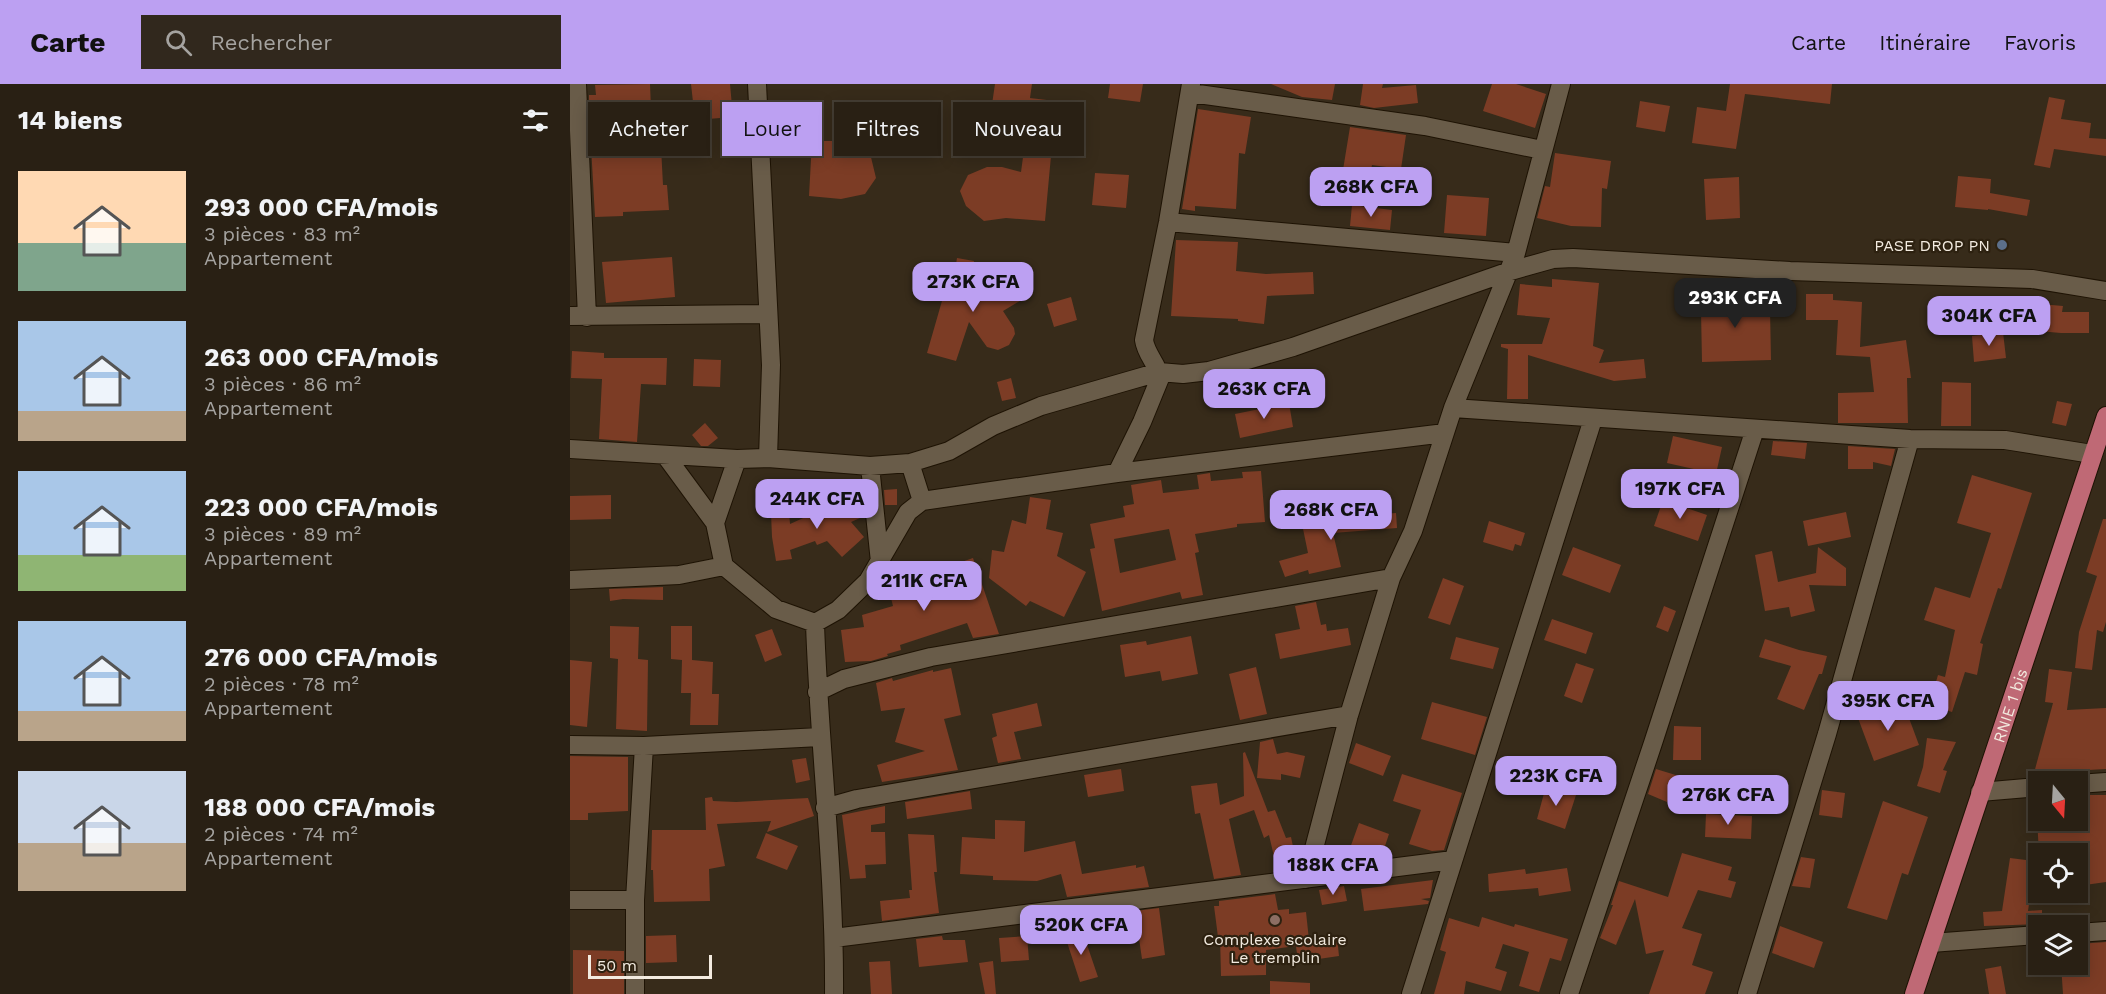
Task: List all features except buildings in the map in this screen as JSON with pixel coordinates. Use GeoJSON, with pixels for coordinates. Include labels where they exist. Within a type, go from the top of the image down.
{"type":"FeatureCollection","features":[{"type":"Feature","properties":{"kind":"main road","name":"RNIE 1 bis"},"geometry":{"type":"LineString","coordinates":[[1914,994],[2106,416]]}},
{"type":"Feature","properties":{"kind":"street"},"geometry":{"type":"LineString","coordinates":[[577,84],[578,316],[768,314]]}},
{"type":"Feature","properties":{"kind":"street"},"geometry":{"type":"LineString","coordinates":[[757,84],[771,365],[768,458]]}},
{"type":"Feature","properties":{"kind":"street"},"geometry":{"type":"LineString","coordinates":[[1306,879],[1349,715],[1392,578],[1413,531],[1453,408],[1516,253],[1561,84]]}},
{"type":"Feature","properties":{"kind":"street"},"geometry":{"type":"LineString","coordinates":[[1118,473],[1158,384],[1159,372],[1147,353],[1144,340],[1168,222],[1191,88],[1389,120],[1542,150]]}},
{"type":"Feature","properties":{"kind":"street"},"geometry":{"type":"LineString","coordinates":[[1168,222],[1516,253]]}},
{"type":"Feature","properties":{"kind":"street"},"geometry":{"type":"LineString","coordinates":[[570,449],[737,459],[768,458],[870,466],[910,463],[949,451],[993,426],[1041,406],[1159,372],[1184,374],[1209,371],[1293,347],[1507,272],[1553,259],[1573,258],[1790,271],[2031,279],[2106,291]]}},
{"type":"Feature","properties":{"kind":"street"},"geometry":{"type":"LineString","coordinates":[[1453,408],[1910,439],[2005,440],[2092,454]]}},
{"type":"Feature","properties":{"kind":"street"},"geometry":{"type":"LineString","coordinates":[[1411,994],[1593,419]]}},
{"type":"Feature","properties":{"kind":"street"},"geometry":{"type":"LineString","coordinates":[[1569,994],[1650,754],[1755,429]]}},
{"type":"Feature","properties":{"kind":"street"},"geometry":{"type":"LineString","coordinates":[[665,455],[715,524],[724,566],[776,609],[815,623],[838,610],[868,581],[908,512],[922,501],[1118,473],[1445,433]]}},
{"type":"Feature","properties":{"kind":"street"},"geometry":{"type":"LineString","coordinates":[[1747,994],[1827,734],[1910,439]]}},
{"type":"Feature","properties":{"kind":"street"},"geometry":{"type":"LineString","coordinates":[[715,524],[737,459]]}},
{"type":"Feature","properties":{"kind":"street"},"geometry":{"type":"LineString","coordinates":[[910,463],[922,501]]}},
{"type":"Feature","properties":{"kind":"street"},"geometry":{"type":"LineString","coordinates":[[870,466],[880,562]]}},
{"type":"Feature","properties":{"kind":"street"},"geometry":{"type":"LineString","coordinates":[[570,580],[679,574],[724,566]]}},
{"type":"Feature","properties":{"kind":"street"},"geometry":{"type":"LineString","coordinates":[[817,692],[844,679],[931,657],[1392,578]]}},
{"type":"Feature","properties":{"kind":"street"},"geometry":{"type":"LineString","coordinates":[[815,623],[817,692],[830,852],[834,994]]}},
{"type":"Feature","properties":{"kind":"street"},"geometry":{"type":"LineString","coordinates":[[825,807],[857,799],[1349,715]]}},
{"type":"Feature","properties":{"kind":"street"},"geometry":{"type":"LineString","coordinates":[[570,745],[644,746],[820,737]]}},
{"type":"Feature","properties":{"kind":"street"},"geometry":{"type":"LineString","coordinates":[[635,994],[634,900],[644,746]]}},
{"type":"Feature","properties":{"kind":"street"},"geometry":{"type":"LineString","coordinates":[[2088,783],[2106,782]]}},
{"type":"Feature","properties":{"kind":"street"},"geometry":{"type":"LineString","coordinates":[[1980,792],[2028,788]]}},
{"type":"Feature","properties":{"kind":"street"},"geometry":{"type":"LineString","coordinates":[[834,938],[1453,860]]}},
{"type":"Feature","properties":{"kind":"street"},"geometry":{"type":"LineString","coordinates":[[570,900],[634,900]]}},
{"type":"Feature","properties":{"kind":"street"},"geometry":{"type":"LineString","coordinates":[[2088,932],[2106,931]]}},
{"type":"Feature","properties":{"kind":"street"},"geometry":{"type":"LineString","coordinates":[[1931,943],[2028,936]]}},
{"type":"Feature","properties":{"kind":"place","name":"PASE DROP PN"},"geometry":{"type":"Point","coordinates":[2002,245]}},
{"type":"Feature","properties":{"kind":"place","name":"Complexe scolaire Le tremplin"},"geometry":{"type":"Point","coordinates":[1275,920]}}]}
